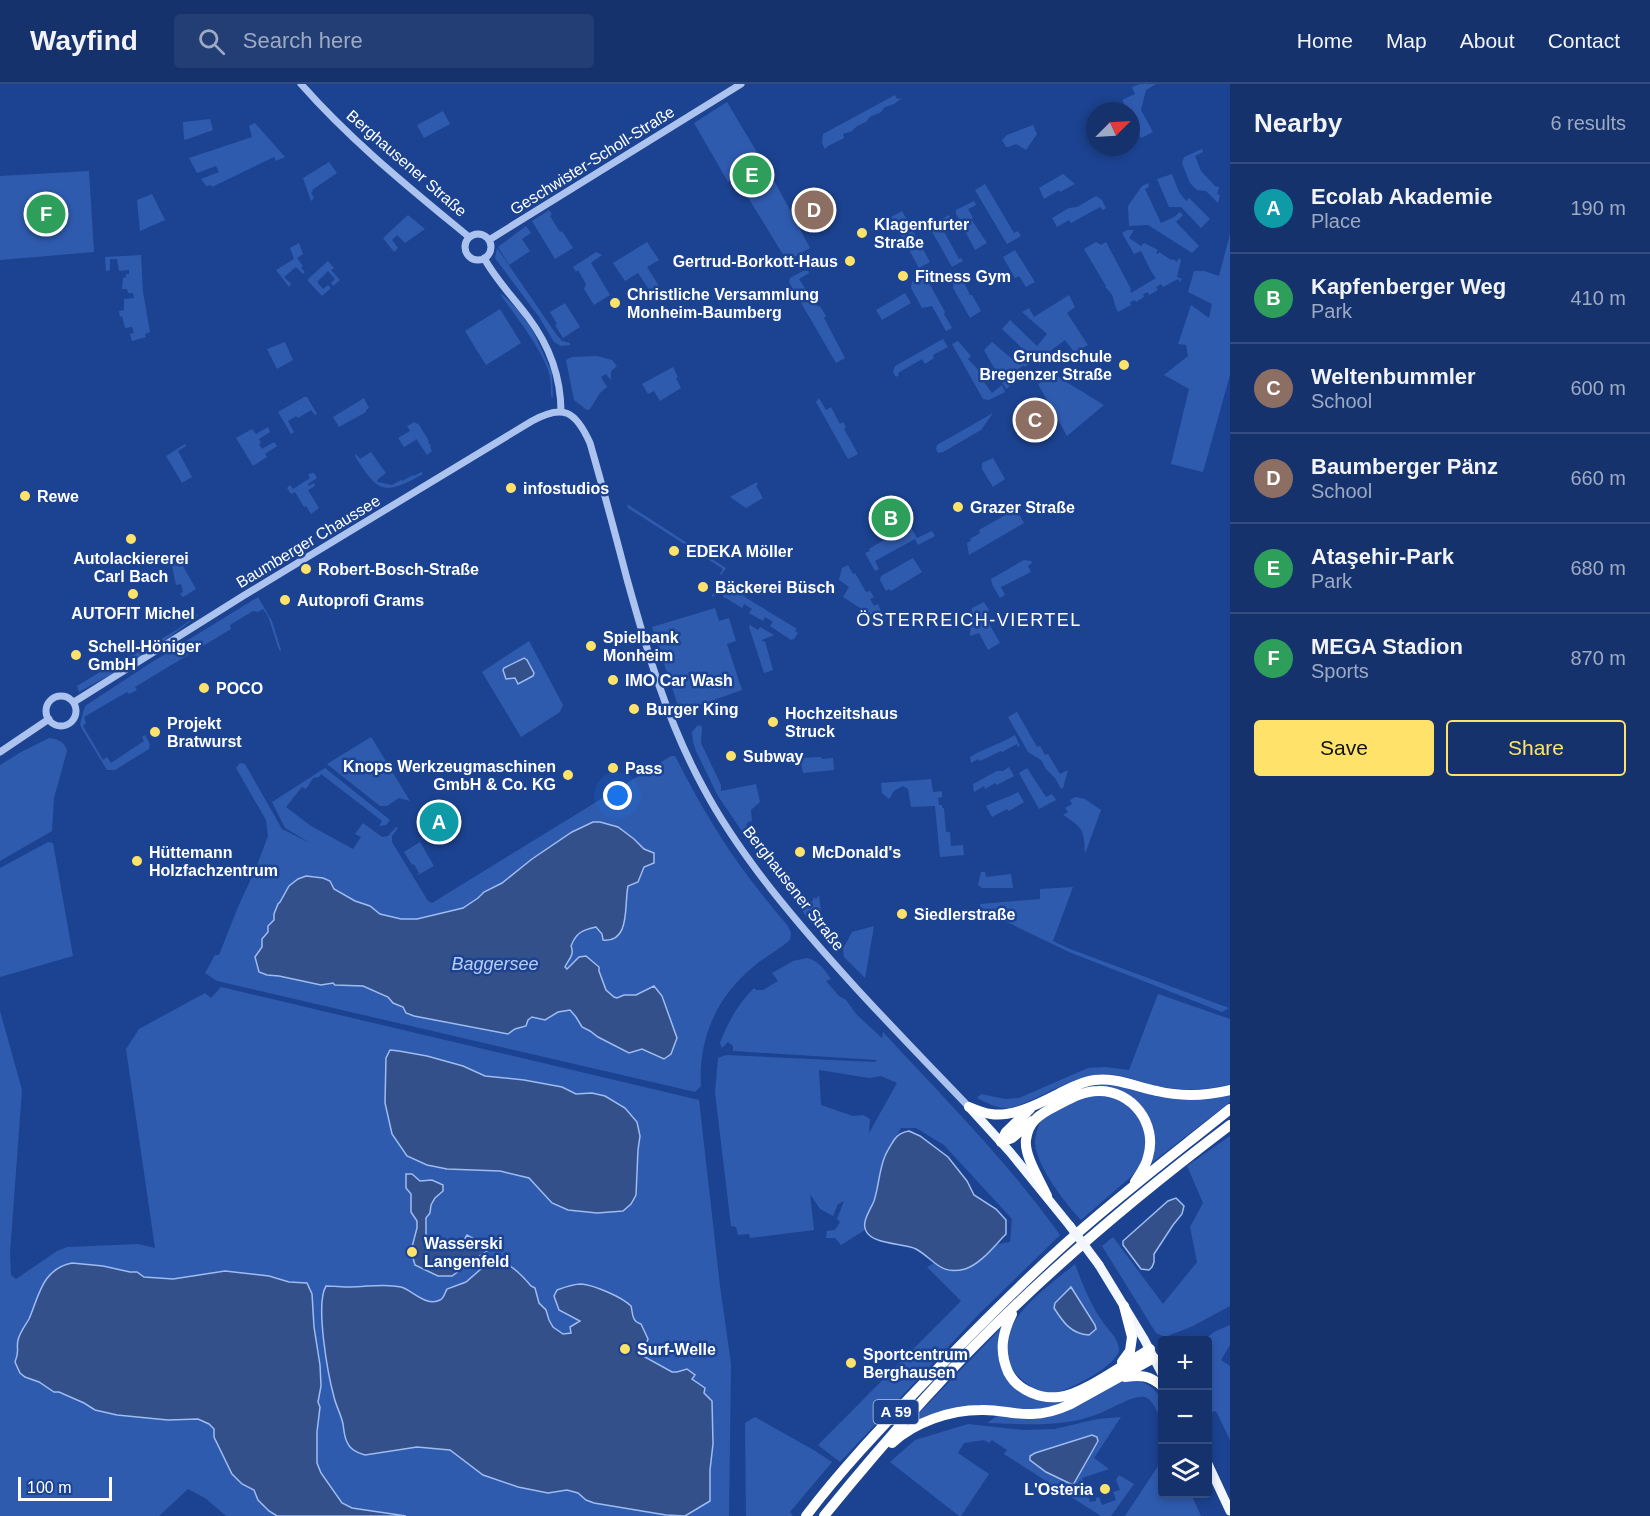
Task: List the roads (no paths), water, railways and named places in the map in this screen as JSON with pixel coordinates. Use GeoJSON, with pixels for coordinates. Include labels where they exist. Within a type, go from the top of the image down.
{"type":"FeatureCollection","features":[{"type":"Feature","properties":{"kind":"highway"},"geometry":{"type":"LineString","coordinates":[[969,1107],[997,1115],[1032,1107],[1076,1085],[1094,1080],[1114,1080],[1177,1095],[1196,1096],[1230,1090]]}},
{"type":"Feature","properties":{"kind":"highway"},"geometry":{"type":"LineString","coordinates":[[1001,1142],[1012,1138],[1045,1112],[1083,1093],[1096,1090],[1119,1095],[1131,1101],[1143,1114],[1149,1129],[1149,1156],[1129,1190]]}},
{"type":"Feature","properties":{"kind":"highway"},"geometry":{"type":"LineString","coordinates":[[1001,1142],[1006,1132],[1032,1107]]}},
{"type":"Feature","properties":{"kind":"highway","name":"A 59"},"geometry":{"type":"LineString","coordinates":[[806,1516],[895,1413],[972,1332],[1064,1245],[1230,1109]]}},
{"type":"Feature","properties":{"kind":"highway"},"geometry":{"type":"LineString","coordinates":[[1032,1121],[1026,1143],[1047,1196]]}},
{"type":"Feature","properties":{"kind":"highway","name":"A 59"},"geometry":{"type":"LineString","coordinates":[[824,1516],[938,1383],[1016,1305],[1113,1218],[1230,1125]]}},
{"type":"Feature","properties":{"kind":"highway"},"geometry":{"type":"LineString","coordinates":[[1016,1305],[1005,1328],[1002,1347],[1004,1361],[1011,1377],[1024,1389],[1042,1397],[1061,1397],[1119,1373],[1142,1375],[1153,1378],[1158,1382]]}},
{"type":"Feature","properties":{"kind":"highway"},"geometry":{"type":"LineString","coordinates":[[1119,1373],[1130,1351],[1132,1338],[1124,1306]]}},
{"type":"Feature","properties":{"kind":"highway"},"geometry":{"type":"LineString","coordinates":[[862,1469],[899,1437],[936,1418],[981,1410],[1043,1414],[1058,1410],[1152,1354]]}},
{"type":"Feature","properties":{"kind":"main road","name":"Berghausener Straße"},"geometry":{"type":"LineString","coordinates":[[969,1107],[1047,1196],[1099,1265],[1158,1366]]}},
{"type":"Feature","properties":{"kind":"main road"},"geometry":{"type":"LineString","coordinates":[[1212,1473],[1230,1512]]}},
{"type":"Feature","properties":{"kind":"street","name":"Berghausener Straße"},"geometry":{"type":"LineString","coordinates":[[301,84],[324,111],[409,188],[469,237]]}},
{"type":"Feature","properties":{"kind":"street","name":"Geschwister-Scholl-Straße"},"geometry":{"type":"LineString","coordinates":[[489,240],[741,84]]}},
{"type":"Feature","properties":{"kind":"street"},"geometry":{"type":"LineString","coordinates":[[480,234],[489,240],[490,252],[484,258],[472,258],[467,252],[466,244],[472,235],[480,234]]}},
{"type":"Feature","properties":{"kind":"street"},"geometry":{"type":"LineString","coordinates":[[484,258],[499,283],[528,318],[551,358],[559,384],[561,412]]}},
{"type":"Feature","properties":{"kind":"street","name":"Baumberger Chaussee"},"geometry":{"type":"LineString","coordinates":[[74,702],[243,596],[532,421],[551,411],[561,412]]}},
{"type":"Feature","properties":{"kind":"street","name":"Berghausener Straße"},"geometry":{"type":"LineString","coordinates":[[561,412],[580,424],[590,443],[648,655],[684,749],[704,789],[748,859],[797,921],[871,1004],[969,1107]]}},
{"type":"Feature","properties":{"kind":"street"},"geometry":{"type":"LineString","coordinates":[[62,696],[74,702],[76,711],[73,720],[69,723],[56,725],[49,719],[47,708],[53,699],[62,696]]}},
{"type":"Feature","properties":{"kind":"street"},"geometry":{"type":"LineString","coordinates":[[0,752],[49,719]]}},
{"type":"Feature","properties":{"kind":"water"},"geometry":{"type":"Polygon","coordinates":[[[524,658],[534,673],[533,676],[518,684],[515,678],[506,679],[504,668],[524,658]]]}},
{"type":"Feature","properties":{"kind":"water","name":"Baggersee"},"geometry":{"type":"Polygon","coordinates":[[[593,822],[618,827],[644,849],[654,853],[654,863],[644,867],[638,882],[628,886],[624,921],[618,935],[612,939],[603,940],[602,934],[596,927],[580,933],[571,946],[572,955],[565,967],[567,969],[579,957],[586,956],[599,967],[606,990],[617,998],[624,995],[636,995],[654,986],[662,996],[677,1038],[671,1054],[664,1059],[642,1049],[629,1053],[598,1037],[582,1027],[570,1010],[558,1012],[545,1020],[532,1017],[526,1026],[508,1034],[414,1016],[406,1013],[403,1007],[393,1003],[388,997],[363,986],[333,983],[321,985],[259,972],[255,957],[262,947],[262,939],[268,932],[268,926],[274,920],[278,904],[289,886],[298,879],[306,876],[323,878],[330,881],[334,889],[355,901],[370,906],[380,914],[401,919],[417,919],[463,908],[572,832],[593,822]]]}},
{"type":"Feature","properties":{"kind":"water"},"geometry":{"type":"Polygon","coordinates":[[[390,1050],[427,1056],[463,1066],[485,1076],[562,1087],[576,1094],[592,1093],[605,1096],[625,1108],[637,1122],[640,1136],[636,1195],[631,1204],[623,1211],[597,1213],[568,1210],[552,1203],[529,1178],[500,1171],[447,1169],[427,1165],[407,1156],[392,1134],[385,1103],[386,1058],[390,1050]]]}},
{"type":"Feature","properties":{"kind":"water"},"geometry":{"type":"Polygon","coordinates":[[[909,1131],[920,1136],[948,1157],[967,1181],[974,1195],[996,1209],[1006,1220],[1006,1234],[971,1267],[956,1271],[943,1268],[916,1249],[875,1239],[866,1231],[866,1220],[874,1201],[885,1156],[897,1136],[909,1131]]]}},
{"type":"Feature","properties":{"kind":"water"},"geometry":{"type":"Polygon","coordinates":[[[406,1174],[412,1174],[420,1181],[432,1180],[443,1185],[443,1191],[435,1198],[426,1218],[426,1235],[439,1242],[464,1240],[467,1235],[487,1245],[488,1250],[452,1276],[438,1276],[415,1265],[411,1251],[417,1221],[411,1212],[411,1194],[406,1188],[406,1174]]]}},
{"type":"Feature","properties":{"kind":"water"},"geometry":{"type":"Polygon","coordinates":[[[1176,1198],[1184,1206],[1182,1214],[1154,1254],[1152,1267],[1149,1270],[1141,1269],[1123,1245],[1123,1241],[1168,1201],[1176,1198]]]}},
{"type":"Feature","properties":{"kind":"water"},"geometry":{"type":"Polygon","coordinates":[[[494,1260],[510,1266],[535,1288],[539,1303],[546,1310],[553,1327],[563,1334],[571,1333],[570,1327],[580,1321],[559,1310],[554,1296],[557,1290],[569,1286],[587,1285],[615,1295],[631,1306],[634,1319],[641,1324],[648,1339],[640,1349],[643,1356],[672,1372],[687,1369],[695,1375],[692,1379],[705,1388],[704,1393],[712,1401],[713,1444],[710,1501],[685,1516],[666,1515],[594,1503],[578,1493],[567,1490],[548,1493],[518,1487],[483,1475],[450,1450],[417,1447],[365,1455],[350,1447],[345,1438],[342,1420],[331,1387],[326,1357],[322,1308],[326,1286],[395,1286],[424,1300],[435,1302],[442,1298],[447,1289],[466,1282],[494,1260]]]}},
{"type":"Feature","properties":{"kind":"water"},"geometry":{"type":"Polygon","coordinates":[[[72,1263],[137,1272],[144,1277],[173,1279],[225,1271],[307,1283],[312,1294],[320,1365],[317,1463],[321,1473],[342,1503],[352,1508],[406,1516],[277,1516],[258,1500],[254,1490],[242,1484],[232,1474],[214,1437],[214,1429],[209,1424],[198,1419],[168,1420],[117,1415],[95,1410],[25,1377],[20,1373],[15,1362],[20,1334],[48,1277],[62,1266],[72,1263]]]}},
{"type":"Feature","properties":{"kind":"water"},"geometry":{"type":"Polygon","coordinates":[[[1071,1287],[1095,1325],[1096,1329],[1089,1335],[1072,1330],[1054,1308],[1055,1303],[1071,1287]]]}},
{"type":"Feature","properties":{"kind":"water"},"geometry":{"type":"Polygon","coordinates":[[[1092,1435],[1097,1437],[1098,1441],[1073,1485],[1046,1472],[1030,1460],[1030,1456],[1035,1453],[1092,1435]]]}},
{"type":"Feature","properties":{"kind":"place","name":"Ataşehir-Park"},"geometry":{"type":"Point","coordinates":[752,175]}},
{"type":"Feature","properties":{"kind":"place","name":"Baumberger Pänz"},"geometry":{"type":"Point","coordinates":[814,210]}},
{"type":"Feature","properties":{"kind":"place","name":"MEGA Stadion"},"geometry":{"type":"Point","coordinates":[46,214]}},
{"type":"Feature","properties":{"kind":"place","name":"Klagenfurter Straße"},"geometry":{"type":"Point","coordinates":[862,233]}},
{"type":"Feature","properties":{"kind":"place","name":"Gertrud-Borkott-Haus"},"geometry":{"type":"Point","coordinates":[850,261]}},
{"type":"Feature","properties":{"kind":"place","name":"Fitness Gym"},"geometry":{"type":"Point","coordinates":[903,276]}},
{"type":"Feature","properties":{"kind":"place","name":"Christliche Versammlung Monheim-Baumberg"},"geometry":{"type":"Point","coordinates":[615,303]}},
{"type":"Feature","properties":{"kind":"place","name":"Grundschule Bregenzer Straße"},"geometry":{"type":"Point","coordinates":[1124,365]}},
{"type":"Feature","properties":{"kind":"place","name":"Weltenbummler"},"geometry":{"type":"Point","coordinates":[1035,420]}},
{"type":"Feature","properties":{"kind":"place","name":"infostudios"},"geometry":{"type":"Point","coordinates":[511,488]}},
{"type":"Feature","properties":{"kind":"place","name":"Rewe"},"geometry":{"type":"Point","coordinates":[25,496]}},
{"type":"Feature","properties":{"kind":"place","name":"Grazer Straße"},"geometry":{"type":"Point","coordinates":[958,507]}},
{"type":"Feature","properties":{"kind":"place","name":"Kapfenberger Weg"},"geometry":{"type":"Point","coordinates":[891,518]}},
{"type":"Feature","properties":{"kind":"place","name":"Autolackiererei Carl Bach"},"geometry":{"type":"Point","coordinates":[131,539]}},
{"type":"Feature","properties":{"kind":"place","name":"EDEKA Möller"},"geometry":{"type":"Point","coordinates":[674,551]}},
{"type":"Feature","properties":{"kind":"place","name":"Robert-Bosch-Straße"},"geometry":{"type":"Point","coordinates":[306,569]}},
{"type":"Feature","properties":{"kind":"place","name":"Bäckerei Büsch"},"geometry":{"type":"Point","coordinates":[703,587]}},
{"type":"Feature","properties":{"kind":"place","name":"AUTOFIT Michel"},"geometry":{"type":"Point","coordinates":[133,594]}},
{"type":"Feature","properties":{"kind":"place","name":"Autoprofi Grams"},"geometry":{"type":"Point","coordinates":[285,600]}},
{"type":"Feature","properties":{"kind":"place","name":"Spielbank Monheim"},"geometry":{"type":"Point","coordinates":[591,646]}},
{"type":"Feature","properties":{"kind":"place","name":"Schell-Höniger GmbH"},"geometry":{"type":"Point","coordinates":[76,655]}},
{"type":"Feature","properties":{"kind":"place","name":"IMO Car Wash"},"geometry":{"type":"Point","coordinates":[613,680]}},
{"type":"Feature","properties":{"kind":"place","name":"POCO"},"geometry":{"type":"Point","coordinates":[204,688]}},
{"type":"Feature","properties":{"kind":"place","name":"Burger King"},"geometry":{"type":"Point","coordinates":[634,709]}},
{"type":"Feature","properties":{"kind":"place","name":"Hochzeitshaus Struck"},"geometry":{"type":"Point","coordinates":[773,722]}},
{"type":"Feature","properties":{"kind":"place","name":"Projekt Bratwurst"},"geometry":{"type":"Point","coordinates":[155,732]}},
{"type":"Feature","properties":{"kind":"place","name":"Subway"},"geometry":{"type":"Point","coordinates":[731,756]}},
{"type":"Feature","properties":{"kind":"place","name":"Pass"},"geometry":{"type":"Point","coordinates":[613,768]}},
{"type":"Feature","properties":{"kind":"place","name":"Knops Werkzeugmaschinen GmbH & Co. KG"},"geometry":{"type":"Point","coordinates":[568,775]}},
{"type":"Feature","properties":{"kind":"place","name":"Ecolab Akademie"},"geometry":{"type":"Point","coordinates":[439,822]}},
{"type":"Feature","properties":{"kind":"place","name":"McDonald's"},"geometry":{"type":"Point","coordinates":[800,852]}},
{"type":"Feature","properties":{"kind":"place","name":"Hüttemann Holzfachzentrum"},"geometry":{"type":"Point","coordinates":[137,861]}},
{"type":"Feature","properties":{"kind":"place","name":"Siedlerstraße"},"geometry":{"type":"Point","coordinates":[902,914]}},
{"type":"Feature","properties":{"kind":"place","name":"Wasserski Langenfeld"},"geometry":{"type":"Point","coordinates":[412,1252]}},
{"type":"Feature","properties":{"kind":"place","name":"Surf-Welle"},"geometry":{"type":"Point","coordinates":[625,1349]}},
{"type":"Feature","properties":{"kind":"place","name":"Sportcentrum Berghausen"},"geometry":{"type":"Point","coordinates":[851,1363]}},
{"type":"Feature","properties":{"kind":"place","name":"L'Osteria"},"geometry":{"type":"Point","coordinates":[1105,1489]}},
{"type":"Feature","properties":{"kind":"district","name":"ÖSTERREICH-VIERTEL"},"geometry":{"type":"Point","coordinates":[969,620]}}]}
